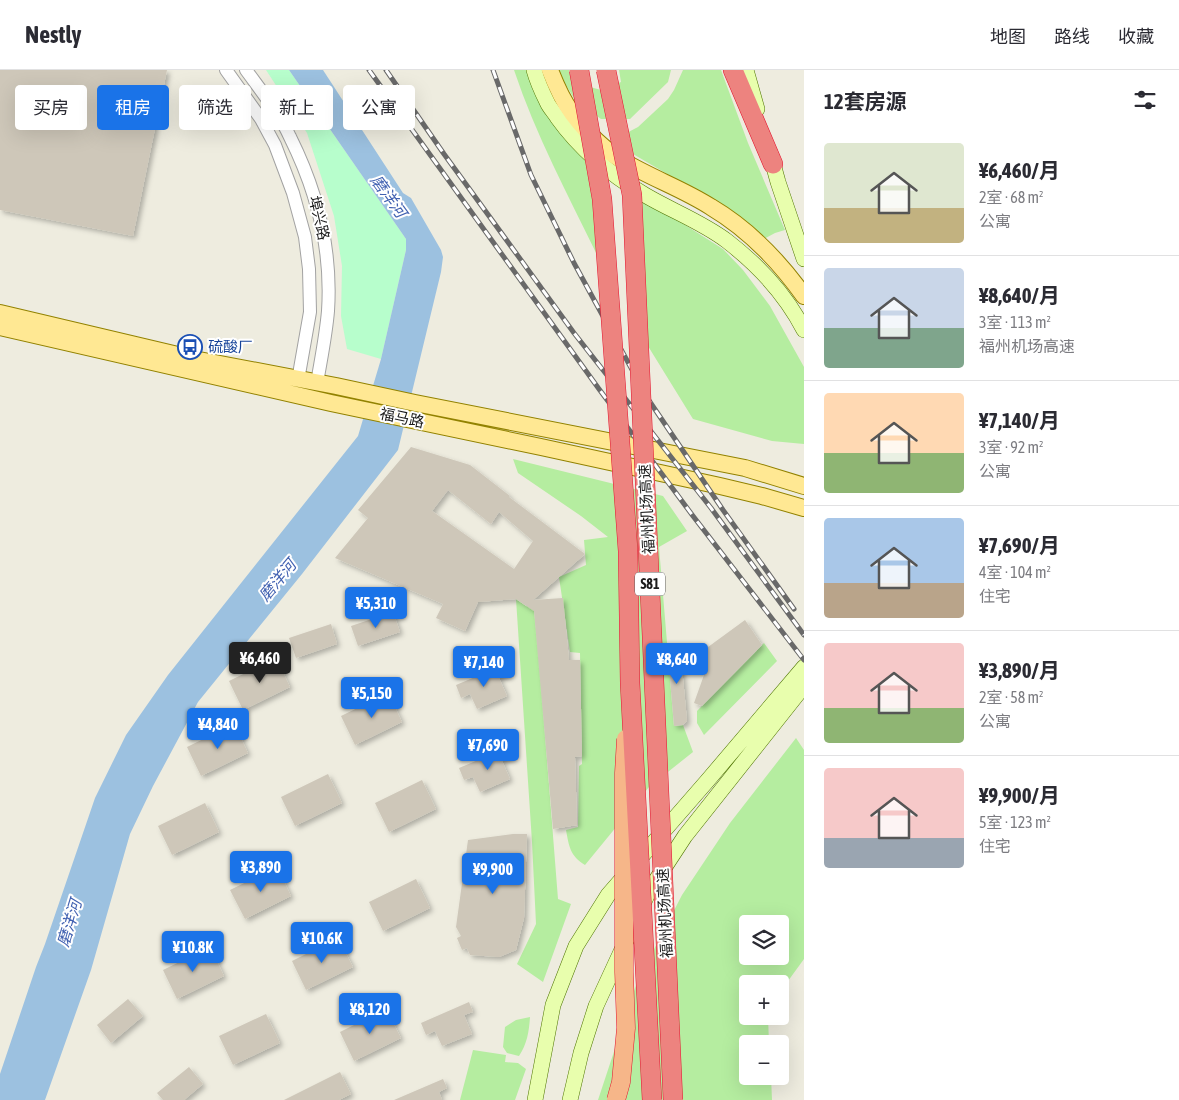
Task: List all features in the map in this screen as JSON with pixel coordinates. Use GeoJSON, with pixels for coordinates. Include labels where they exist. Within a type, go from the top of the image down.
{"type":"FeatureCollection","features":[{"type":"Feature","properties":{"kind":"highway","name":"福州机场高速"},"geometry":{"type":"LineString","coordinates":[[579,70],[602,199],[628,551],[630,683],[652,1100]]}},
{"type":"Feature","properties":{"kind":"highway","name":"福州机场高速"},"geometry":{"type":"LineString","coordinates":[[606,70],[632,195],[673,1100]]}},
{"type":"Feature","properties":{"kind":"highway"},"geometry":{"type":"LineString","coordinates":[[733,70],[773,164]]}},
{"type":"Feature","properties":{"kind":"highway"},"geometry":{"type":"LineString","coordinates":[[616,1100],[621,1082],[626,1028],[624,972],[624,773],[630,683]]}},
{"type":"Feature","properties":{"kind":"main road"},"geometry":{"type":"LineString","coordinates":[[534,70],[547,103],[567,131],[589,155],[615,176],[645,195],[697,222],[746,257],[778,291],[800,321],[804,330]]}},
{"type":"Feature","properties":{"kind":"main road"},"geometry":{"type":"LineString","coordinates":[[550,70],[561,96],[578,121],[600,144],[622,160],[696,198],[738,225],[766,250],[792,279],[804,296]]}},
{"type":"Feature","properties":{"kind":"main road"},"geometry":{"type":"LineString","coordinates":[[746,70],[773,164],[804,259]]}},
{"type":"Feature","properties":{"kind":"main road","name":"福马路"},"geometry":{"type":"LineString","coordinates":[[0,313],[199,360],[735,466],[804,486]]}},
{"type":"Feature","properties":{"kind":"main road","name":"福马路"},"geometry":{"type":"LineString","coordinates":[[0,326],[407,419],[541,446],[720,486],[762,496],[800,509]]}},
{"type":"Feature","properties":{"kind":"main road"},"geometry":{"type":"LineString","coordinates":[[781,479],[804,471]]}},
{"type":"Feature","properties":{"kind":"main road"},"geometry":{"type":"LineString","coordinates":[[535,1100],[553,1006],[576,946],[608,895],[714,774],[804,667]]}},
{"type":"Feature","properties":{"kind":"main road"},"geometry":{"type":"LineString","coordinates":[[570,1100],[581,1053],[596,1006],[649,891],[685,836],[804,686]]}},
{"type":"Feature","properties":{"kind":"street","name":"埠兴路"},"geometry":{"type":"LineString","coordinates":[[226,70],[261,119],[275,145],[294,193],[305,237],[309,269],[310,312],[298,380]]}},
{"type":"Feature","properties":{"kind":"street","name":"埠兴路"},"geometry":{"type":"LineString","coordinates":[[246,70],[276,112],[290,137],[312,188],[324,236],[328,264],[328,312],[317,383]]}},
{"type":"Feature","properties":{"kind":"green space"},"geometry":{"type":"Polygon","coordinates":[[[266,70],[289,70],[299,85],[276,85],[266,70]]]}},
{"type":"Feature","properties":{"kind":"green space"},"geometry":{"type":"Polygon","coordinates":[[[514,70],[530,70],[591,159],[600,261],[532,119],[514,70]]]}},
{"type":"Feature","properties":{"kind":"green space"},"geometry":{"type":"Polygon","coordinates":[[[557,70],[569,70],[572,82],[601,90],[621,82],[619,70],[671,70],[668,82],[630,119],[601,119],[575,100],[557,70]]]}},
{"type":"Feature","properties":{"kind":"green space"},"geometry":{"type":"Polygon","coordinates":[[[683,70],[721,70],[748,143],[785,230],[762,240],[682,183],[633,154],[615,139],[638,127],[668,99],[683,70]]]}},
{"type":"Feature","properties":{"kind":"green space"},"geometry":{"type":"Polygon","coordinates":[[[305,130],[331,130],[406,239],[406,250],[381,359],[347,349],[341,316],[342,266],[334,216],[305,130]]]}},
{"type":"Feature","properties":{"kind":"green space"},"geometry":{"type":"Polygon","coordinates":[[[641,197],[723,249],[743,270],[770,306],[804,367],[804,444],[772,441],[693,419],[643,338],[641,197]]]}},
{"type":"Feature","properties":{"kind":"green space"},"geometry":{"type":"Polygon","coordinates":[[[513,459],[663,496],[687,531],[659,547],[674,726],[683,725],[693,752],[649,787],[585,865],[573,854],[569,846],[566,830],[578,827],[579,766],[582,764],[580,653],[570,652],[559,577],[586,565],[584,540],[608,537],[518,473],[513,459]]]}},
{"type":"Feature","properties":{"kind":"green space"},"geometry":{"type":"Polygon","coordinates":[[[516,599],[526,606],[533,600],[558,899],[571,904],[543,982],[517,964],[536,924],[516,599]]]}},
{"type":"Feature","properties":{"kind":"green space"},"geometry":{"type":"Polygon","coordinates":[[[764,643],[777,661],[704,735],[697,723],[697,711],[764,643]]]}},
{"type":"Feature","properties":{"kind":"green space"},"geometry":{"type":"Polygon","coordinates":[[[796,738],[804,750],[804,959],[789,980],[789,975],[739,975],[739,1025],[768,1025],[769,1035],[739,1035],[739,1085],[771,1085],[772,1100],[598,1100],[637,982],[682,895],[730,823],[796,738]]]}},
{"type":"Feature","properties":{"kind":"green space"},"geometry":{"type":"Polygon","coordinates":[[[530,1017],[527,1038],[519,1056],[507,1053],[503,1047],[505,1027],[516,1020],[530,1017]]]}},
{"type":"Feature","properties":{"kind":"green space"},"geometry":{"type":"Polygon","coordinates":[[[473,1050],[506,1055],[505,1062],[518,1063],[526,1069],[515,1100],[460,1100],[473,1050]]]}},
{"type":"Feature","properties":{"kind":"water"},"geometry":{"type":"Polygon","coordinates":[[[289,70],[323,70],[333,85],[299,85],[289,70]]]}},
{"type":"Feature","properties":{"kind":"water","name":"磨洋河"},"geometry":{"type":"Polygon","coordinates":[[[333,85],[343,101],[343,130],[362,130],[403,193],[411,198],[441,250],[443,257],[398,450],[302,574],[198,702],[153,786],[130,834],[91,970],[45,1100],[0,1100],[0,1074],[95,798],[126,735],[168,675],[358,436],[381,359],[406,250],[406,239],[331,130],[333,130],[333,85]]]}},
{"type":"Feature","properties":{"kind":"building"},"geometry":{"type":"Polygon","coordinates":[[[0,70],[167,70],[164,85],[97,85],[97,130],[155,130],[133,236],[0,210],[0,70]]]}},
{"type":"Feature","properties":{"kind":"building"},"geometry":{"type":"Polygon","coordinates":[[[411,447],[470,465],[585,554],[533,600],[563,598],[569,660],[580,660],[582,756],[575,757],[577,825],[553,829],[534,611],[516,599],[478,602],[465,631],[436,618],[443,604],[335,558],[368,518],[358,510],[411,447]],[[448,490],[432,511],[514,569],[533,541],[499,512],[491,524],[448,490]]]}},
{"type":"Feature","properties":{"kind":"building"},"geometry":{"type":"Polygon","coordinates":[[[393,612],[400,632],[358,646],[351,626],[393,612]]]}},
{"type":"Feature","properties":{"kind":"building"},"geometry":{"type":"Polygon","coordinates":[[[745,620],[762,645],[702,706],[694,703],[704,675],[693,658],[745,620]]]}},
{"type":"Feature","properties":{"kind":"building"},"geometry":{"type":"Polygon","coordinates":[[[331,624],[337,644],[296,658],[289,638],[331,624]]]}},
{"type":"Feature","properties":{"kind":"building"},"geometry":{"type":"Polygon","coordinates":[[[667,645],[680,646],[687,721],[683,725],[674,726],[667,645]]]}},
{"type":"Feature","properties":{"kind":"building"},"geometry":{"type":"Polygon","coordinates":[[[276,658],[290,687],[243,710],[229,681],[276,658]]]}},
{"type":"Feature","properties":{"kind":"building"},"geometry":{"type":"Polygon","coordinates":[[[504,665],[507,674],[499,678],[507,696],[477,709],[470,694],[461,698],[456,685],[504,665]]]}},
{"type":"Feature","properties":{"kind":"building"},"geometry":{"type":"Polygon","coordinates":[[[388,693],[402,722],[355,745],[341,716],[388,693]]]}},
{"type":"Feature","properties":{"kind":"building"},"geometry":{"type":"Polygon","coordinates":[[[234,724],[248,753],[201,776],[187,747],[234,724]]]}},
{"type":"Feature","properties":{"kind":"building"},"geometry":{"type":"Polygon","coordinates":[[[507,748],[510,757],[502,761],[510,779],[480,792],[473,777],[464,780],[459,768],[507,748]]]}},
{"type":"Feature","properties":{"kind":"building"},"geometry":{"type":"Polygon","coordinates":[[[328,774],[342,803],[295,826],[281,797],[328,774]]]}},
{"type":"Feature","properties":{"kind":"building"},"geometry":{"type":"Polygon","coordinates":[[[422,780],[436,809],[389,832],[375,803],[422,780]]]}},
{"type":"Feature","properties":{"kind":"building"},"geometry":{"type":"Polygon","coordinates":[[[205,803],[219,832],[172,855],[158,826],[205,803]]]}},
{"type":"Feature","properties":{"kind":"building"},"geometry":{"type":"Polygon","coordinates":[[[527,834],[524,918],[516,950],[499,957],[470,955],[467,948],[462,950],[457,938],[461,936],[456,927],[468,840],[527,834]]]}},
{"type":"Feature","properties":{"kind":"building"},"geometry":{"type":"Polygon","coordinates":[[[277,867],[291,896],[245,919],[230,890],[277,867]]]}},
{"type":"Feature","properties":{"kind":"building"},"geometry":{"type":"Polygon","coordinates":[[[416,879],[430,908],[383,931],[369,902],[416,879]]]}},
{"type":"Feature","properties":{"kind":"building"},"geometry":{"type":"Polygon","coordinates":[[[338,938],[353,967],[306,990],[292,961],[338,938]]]}},
{"type":"Feature","properties":{"kind":"building"},"geometry":{"type":"Polygon","coordinates":[[[210,947],[224,976],[177,999],[163,970],[210,947]]]}},
{"type":"Feature","properties":{"kind":"building"},"geometry":{"type":"Polygon","coordinates":[[[128,999],[143,1016],[111,1043],[97,1025],[128,999]]]}},
{"type":"Feature","properties":{"kind":"building"},"geometry":{"type":"Polygon","coordinates":[[[469,1002],[473,1012],[464,1015],[472,1034],[442,1046],[435,1031],[426,1035],[421,1023],[469,1002]]]}},
{"type":"Feature","properties":{"kind":"building"},"geometry":{"type":"Polygon","coordinates":[[[386,1009],[401,1038],[354,1061],[340,1032],[386,1009]]]}},
{"type":"Feature","properties":{"kind":"building"},"geometry":{"type":"Polygon","coordinates":[[[266,1014],[280,1043],[233,1065],[219,1036],[266,1014]]]}},
{"type":"Feature","properties":{"kind":"building"},"geometry":{"type":"Polygon","coordinates":[[[189,1067],[203,1084],[184,1100],[163,1100],[157,1093],[189,1067]]]}},
{"type":"Feature","properties":{"kind":"building"},"geometry":{"type":"Polygon","coordinates":[[[340,1072],[351,1094],[339,1100],[284,1100],[340,1072]]]}},
{"type":"Feature","properties":{"kind":"building"},"geometry":{"type":"Polygon","coordinates":[[[443,1079],[447,1088],[439,1092],[442,1100],[394,1100],[443,1079]]]}},
{"type":"Feature","properties":{"kind":"railway"},"geometry":{"type":"LineString","coordinates":[[369,70],[599,389],[693,516],[804,660]]}},
{"type":"Feature","properties":{"kind":"railway"},"geometry":{"type":"LineString","coordinates":[[386,70],[444,154],[574,333],[711,508],[804,635]]}},
{"type":"Feature","properties":{"kind":"railway"},"geometry":{"type":"LineString","coordinates":[[493,70],[531,175],[574,263],[648,399],[723,510],[794,609]]}},
{"type":"Feature","properties":{"kind":"place","name":"硫酸厂"},"geometry":{"type":"Point","coordinates":[190,347]}}]}
